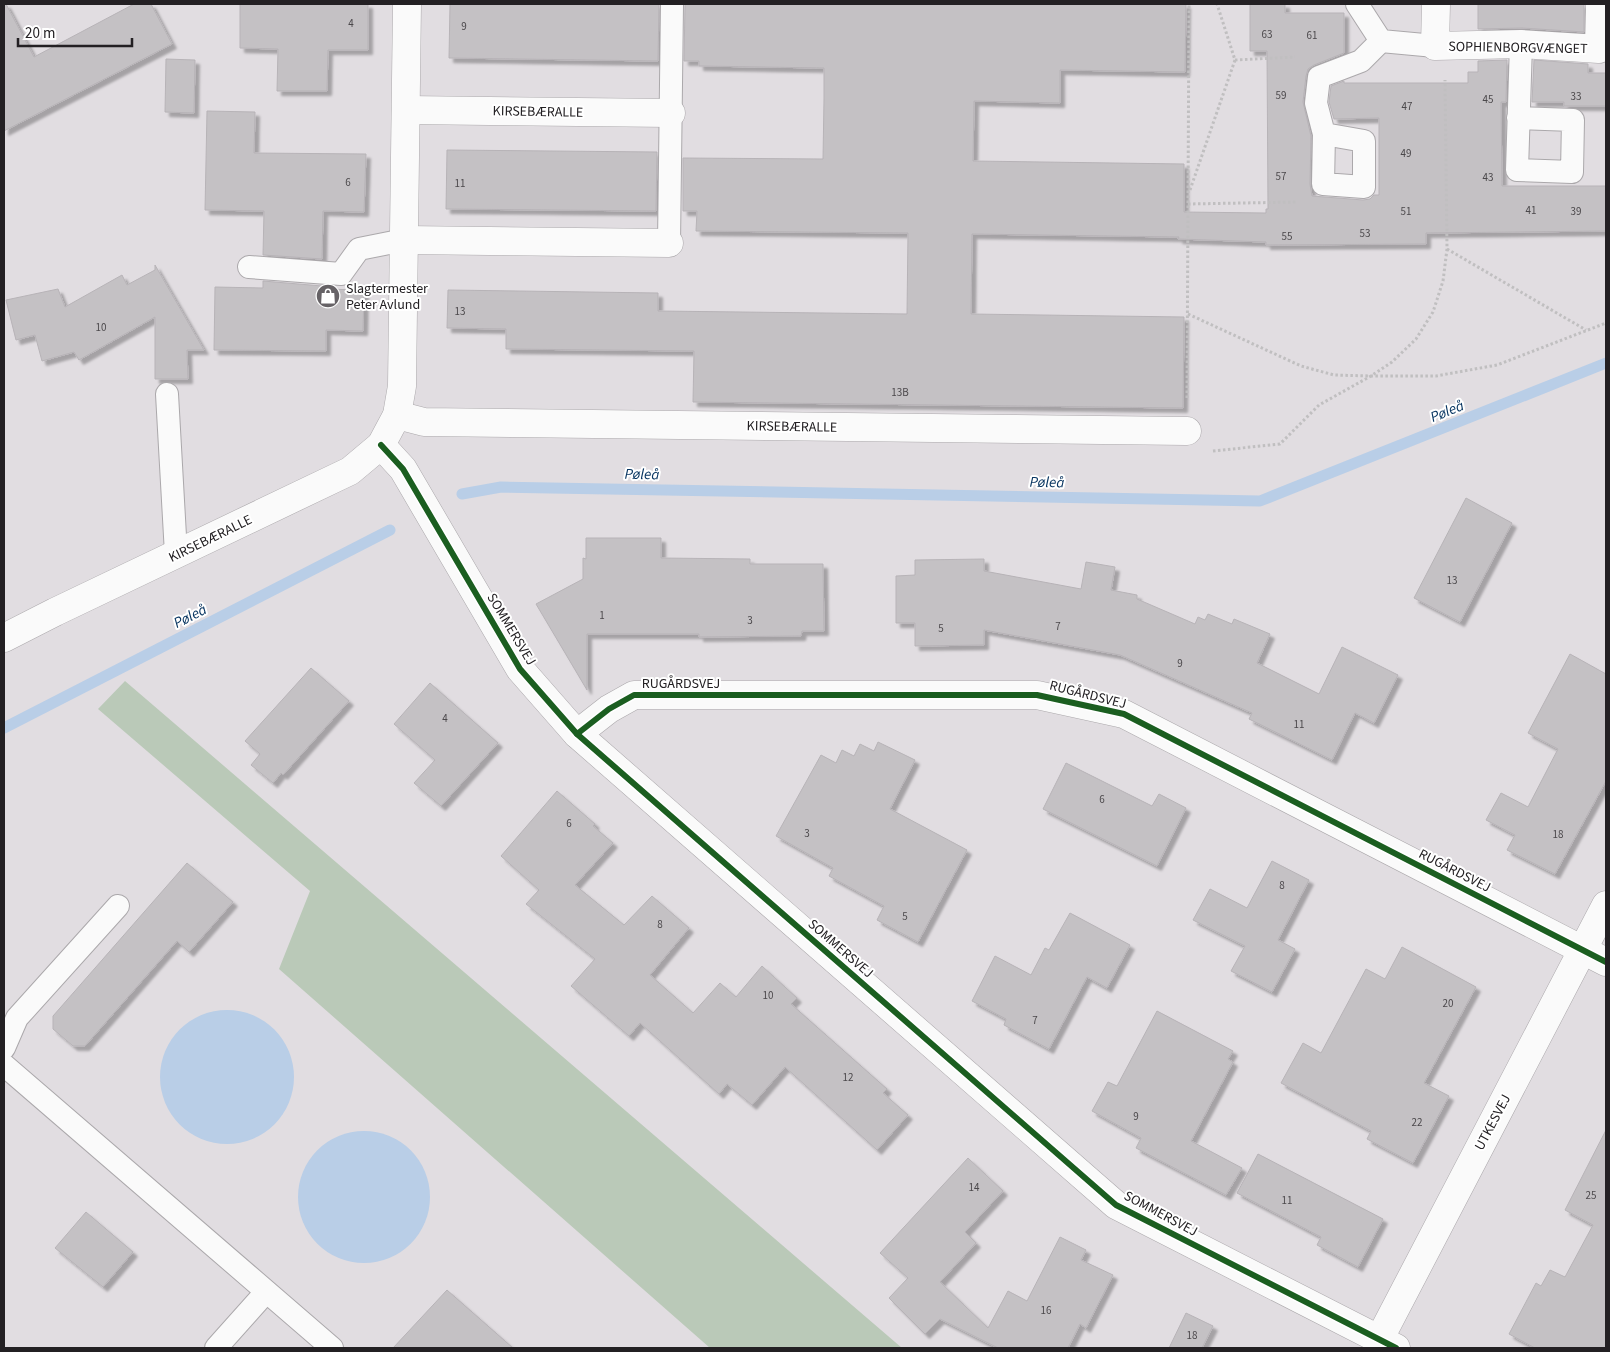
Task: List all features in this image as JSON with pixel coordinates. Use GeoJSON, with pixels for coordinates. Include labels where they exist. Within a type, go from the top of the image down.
{"type":"FeatureCollection","features":[{"type":"Feature","properties":{"kind":"street","name":"KIRSEBÆRALLE"},"geometry":{"type":"LineString","coordinates":[[4,638],[350,471],[381,445],[397,415],[402,386],[407,4]]}},
{"type":"Feature","properties":{"kind":"street","name":"SOPHIENBORGVÆNGET"},"geometry":{"type":"LineString","coordinates":[[1436,4],[1435,46],[1521,44],[1603,50],[1600,4]]}},
{"type":"Feature","properties":{"kind":"street","name":"KIRSEBÆRALLE"},"geometry":{"type":"LineString","coordinates":[[406,110],[670,113]]}},
{"type":"Feature","properties":{"kind":"street"},"geometry":{"type":"LineString","coordinates":[[404,240],[669,243]]}},
{"type":"Feature","properties":{"kind":"street","name":"KIRSEBÆRALLE"},"geometry":{"type":"LineString","coordinates":[[397,415],[424,422],[1187,431]]}},
{"type":"Feature","properties":{"kind":"street","name":"SOMMERSVEJ"},"geometry":{"type":"LineString","coordinates":[[381,445],[403,469],[520,669],[577,734],[1116,1205],[1387,1344]]}},
{"type":"Feature","properties":{"kind":"street","name":"RUGÅRDSVEJ"},"geometry":{"type":"LineString","coordinates":[[577,734],[609,709],[634,695],[1037,695],[1124,714],[1606,962]]}},
{"type":"Feature","properties":{"kind":"street","name":"UTKESVEJ"},"geometry":{"type":"LineString","coordinates":[[1387,1344],[1606,904]]}},
{"type":"Feature","properties":{"kind":"lane"},"geometry":{"type":"LineString","coordinates":[[669,243],[672,4]]}},
{"type":"Feature","properties":{"kind":"lane"},"geometry":{"type":"LineString","coordinates":[[1358,4],[1381,40]]}},
{"type":"Feature","properties":{"kind":"lane"},"geometry":{"type":"LineString","coordinates":[[1381,40],[1435,46]]}},
{"type":"Feature","properties":{"kind":"lane"},"geometry":{"type":"LineString","coordinates":[[1324,134],[1364,141],[1364,187],[1323,184],[1324,134],[1316,103],[1319,77],[1361,61],[1381,40]]}},
{"type":"Feature","properties":{"kind":"lane"},"geometry":{"type":"LineString","coordinates":[[1518,118],[1521,44]]}},
{"type":"Feature","properties":{"kind":"lane"},"geometry":{"type":"LineString","coordinates":[[249,267],[341,274],[359,249],[404,240]]}},
{"type":"Feature","properties":{"kind":"lane"},"geometry":{"type":"LineString","coordinates":[[167,394],[176,554]]}},
{"type":"Feature","properties":{"kind":"lane"},"geometry":{"type":"LineString","coordinates":[[4,1048],[17,1018],[118,906]]}},
{"type":"Feature","properties":{"kind":"lane"},"geometry":{"type":"LineString","coordinates":[[4,1065],[332,1348]]}},
{"type":"Feature","properties":{"kind":"lane"},"geometry":{"type":"LineString","coordinates":[[216,1348],[266,1292]]}},
{"type":"Feature","properties":{"kind":"path"},"geometry":{"type":"LineString","coordinates":[[1189,4],[1187,431],[1204,452],[1280,444],[1319,405],[1392,362],[1416,340],[1433,312],[1443,281],[1447,249],[1445,72],[1435,46]]}},
{"type":"Feature","properties":{"kind":"path"},"geometry":{"type":"LineString","coordinates":[[1188,194],[1235,60],[1217,4]]}},
{"type":"Feature","properties":{"kind":"path"},"geometry":{"type":"LineString","coordinates":[[1235,60],[1302,57],[1319,77]]}},
{"type":"Feature","properties":{"kind":"path"},"geometry":{"type":"LineString","coordinates":[[1188,204],[1300,202],[1323,184]]}},
{"type":"Feature","properties":{"kind":"path"},"geometry":{"type":"LineString","coordinates":[[1447,249],[1587,330]]}},
{"type":"Feature","properties":{"kind":"path"},"geometry":{"type":"LineString","coordinates":[[1188,314],[1301,366],[1334,375],[1371,376],[1436,376],[1497,365],[1606,323]]}},
{"type":"Feature","properties":{"kind":"green space"},"geometry":{"type":"Polygon","coordinates":[[[125,681],[902,1348],[710,1348],[279,969],[310,891],[98,709],[125,681]]]}},
{"type":"Feature","properties":{"kind":"water"},"geometry":{"type":"Polygon","coordinates":[[[227,1010],[253,1015],[274,1030],[289,1051],[294,1077],[289,1103],[274,1124],[253,1139],[227,1144],[201,1139],[180,1124],[165,1103],[160,1077],[165,1051],[180,1030],[201,1015],[227,1010]]]}},
{"type":"Feature","properties":{"kind":"water"},"geometry":{"type":"Polygon","coordinates":[[[364,1131],[377,1132],[389,1136],[411,1150],[425,1172],[429,1184],[429,1210],[425,1222],[411,1244],[389,1258],[377,1262],[364,1263],[351,1262],[339,1258],[317,1244],[303,1222],[299,1210],[298,1197],[299,1184],[303,1172],[317,1150],[339,1136],[351,1132],[364,1131]]]}},
{"type":"Feature","properties":{"kind":"building"},"geometry":{"type":"Polygon","coordinates":[[[4,4],[6,4],[34,57],[134,4],[151,4],[172,44],[4,131],[4,4]]]}},
{"type":"Feature","properties":{"kind":"building"},"geometry":{"type":"Polygon","coordinates":[[[240,4],[368,4],[368,50],[328,50],[327,91],[277,91],[278,49],[240,48],[240,4]]]}},
{"type":"Feature","properties":{"kind":"building"},"geometry":{"type":"Polygon","coordinates":[[[450,4],[659,4],[658,61],[449,58],[450,4]]]}},
{"type":"Feature","properties":{"kind":"building"},"geometry":{"type":"Polygon","coordinates":[[[685,4],[1186,4],[1185,72],[1060,70],[1060,103],[974,101],[973,161],[1184,164],[1184,212],[1266,213],[1266,209],[1268,209],[1267,51],[1250,51],[1250,4],[1285,4],[1285,13],[1344,13],[1344,53],[1314,65],[1308,69],[1306,76],[1303,102],[1311,136],[1310,184],[1312,196],[1363,200],[1379,195],[1379,118],[1334,119],[1329,102],[1331,86],[1344,81],[1344,83],[1468,83],[1468,72],[1478,72],[1478,61],[1507,60],[1506,102],[1501,102],[1502,186],[1606,186],[1606,231],[1426,233],[1426,244],[1266,245],[1266,242],[1178,239],[1179,237],[972,234],[971,314],[1184,317],[1183,408],[693,402],[694,351],[506,349],[506,329],[447,328],[448,290],[658,293],[658,311],[907,314],[908,233],[696,231],[697,211],[683,211],[683,158],[823,159],[824,68],[699,66],[699,61],[684,61],[685,4]]]}},
{"type":"Feature","properties":{"kind":"building"},"geometry":{"type":"Polygon","coordinates":[[[1478,4],[1584,4],[1584,32],[1522,28],[1478,29],[1478,4]]]}},
{"type":"Feature","properties":{"kind":"building"},"geometry":{"type":"Polygon","coordinates":[[[166,59],[195,60],[194,113],[165,112],[166,59]]]}},
{"type":"Feature","properties":{"kind":"building"},"geometry":{"type":"Polygon","coordinates":[[[1534,60],[1588,64],[1588,73],[1606,73],[1606,106],[1564,106],[1564,102],[1532,102],[1534,60]]]}},
{"type":"Feature","properties":{"kind":"building"},"geometry":{"type":"Polygon","coordinates":[[[207,111],[255,112],[254,153],[366,154],[364,212],[323,211],[322,259],[263,255],[264,211],[205,210],[207,111]]]}},
{"type":"Feature","properties":{"kind":"building"},"geometry":{"type":"Polygon","coordinates":[[[447,150],[657,152],[656,211],[446,209],[447,150]]]}},
{"type":"Feature","properties":{"kind":"building"},"geometry":{"type":"Polygon","coordinates":[[[155,265],[204,350],[187,350],[188,379],[155,379],[155,317],[79,360],[74,352],[42,361],[35,335],[16,340],[6,300],[58,289],[65,307],[122,275],[127,285],[155,270],[155,265]]]}},
{"type":"Feature","properties":{"kind":"building"},"geometry":{"type":"Polygon","coordinates":[[[263,281],[322,286],[322,289],[364,290],[363,331],[326,330],[326,351],[214,350],[215,287],[263,288],[263,281]]]}},
{"type":"Feature","properties":{"kind":"building"},"geometry":{"type":"Polygon","coordinates":[[[1466,498],[1512,523],[1460,622],[1414,598],[1466,498]]]}},
{"type":"Feature","properties":{"kind":"building"},"geometry":{"type":"Polygon","coordinates":[[[586,538],[661,538],[661,558],[750,559],[750,564],[823,564],[824,631],[802,631],[801,636],[699,637],[699,634],[587,634],[587,690],[536,604],[583,579],[583,558],[586,559],[586,538]]]}},
{"type":"Feature","properties":{"kind":"building"},"geometry":{"type":"Polygon","coordinates":[[[984,559],[984,571],[1081,589],[1086,562],[1115,567],[1111,590],[1137,595],[1137,599],[1195,624],[1198,617],[1205,620],[1208,614],[1232,624],[1234,619],[1270,634],[1257,663],[1319,694],[1342,647],[1398,675],[1374,723],[1355,713],[1332,760],[1249,719],[1252,713],[1120,655],[984,630],[984,645],[915,646],[915,623],[896,623],[896,576],[915,575],[915,560],[984,559]]]}},
{"type":"Feature","properties":{"kind":"building"},"geometry":{"type":"Polygon","coordinates":[[[1570,654],[1606,674],[1606,781],[1555,874],[1507,850],[1515,835],[1486,820],[1501,793],[1528,807],[1558,749],[1528,733],[1570,654]]]}},
{"type":"Feature","properties":{"kind":"building"},"geometry":{"type":"Polygon","coordinates":[[[311,668],[349,701],[283,775],[281,773],[273,783],[251,765],[260,754],[245,741],[311,668]]]}},
{"type":"Feature","properties":{"kind":"building"},"geometry":{"type":"Polygon","coordinates":[[[430,683],[498,743],[441,806],[414,783],[435,760],[394,724],[430,683]]]}},
{"type":"Feature","properties":{"kind":"building"},"geometry":{"type":"Polygon","coordinates":[[[878,742],[915,760],[890,809],[967,850],[918,942],[877,920],[884,906],[829,876],[833,868],[776,836],[821,755],[836,763],[842,750],[854,756],[860,744],[874,751],[878,742]]]}},
{"type":"Feature","properties":{"kind":"building"},"geometry":{"type":"Polygon","coordinates":[[[1066,763],[1152,806],[1159,794],[1186,808],[1157,866],[1043,809],[1066,763]]]}},
{"type":"Feature","properties":{"kind":"building"},"geometry":{"type":"Polygon","coordinates":[[[557,791],[595,824],[593,826],[613,843],[575,885],[624,925],[652,896],[689,928],[650,975],[693,1013],[720,983],[736,997],[762,966],[797,998],[791,1004],[887,1089],[883,1093],[908,1115],[877,1150],[785,1067],[752,1105],[727,1084],[719,1094],[640,1023],[629,1036],[571,986],[595,959],[526,904],[539,890],[501,856],[557,791]]]}},
{"type":"Feature","properties":{"kind":"building"},"geometry":{"type":"Polygon","coordinates":[[[1272,861],[1309,880],[1278,940],[1295,949],[1272,992],[1231,971],[1245,946],[1193,920],[1210,889],[1247,908],[1272,861]]]}},
{"type":"Feature","properties":{"kind":"building"},"geometry":{"type":"Polygon","coordinates":[[[187,863],[233,902],[189,952],[177,941],[85,1046],[73,1046],[53,1029],[53,1016],[187,863]]]}},
{"type":"Feature","properties":{"kind":"building"},"geometry":{"type":"Polygon","coordinates":[[[1070,913],[1130,945],[1107,988],[1087,977],[1049,1049],[1004,1025],[1006,1019],[972,1001],[995,956],[1031,975],[1045,948],[1049,950],[1070,913]]]}},
{"type":"Feature","properties":{"kind":"building"},"geometry":{"type":"Polygon","coordinates":[[[1402,947],[1476,987],[1424,1083],[1449,1096],[1413,1163],[1367,1139],[1371,1131],[1281,1083],[1303,1043],[1321,1053],[1366,969],[1385,979],[1402,947]]]}},
{"type":"Feature","properties":{"kind":"building"},"geometry":{"type":"Polygon","coordinates":[[[1157,1011],[1233,1051],[1228,1059],[1233,1062],[1191,1141],[1242,1168],[1226,1195],[1136,1148],[1141,1138],[1092,1111],[1108,1082],[1117,1086],[1157,1011]]]}},
{"type":"Feature","properties":{"kind":"building"},"geometry":{"type":"Polygon","coordinates":[[[1606,1130],[1606,1348],[1535,1348],[1509,1334],[1536,1283],[1541,1286],[1550,1270],[1565,1277],[1593,1225],[1565,1210],[1606,1130]]]}},
{"type":"Feature","properties":{"kind":"building"},"geometry":{"type":"Polygon","coordinates":[[[1258,1154],[1383,1219],[1358,1267],[1317,1245],[1321,1237],[1237,1193],[1258,1154]]]}},
{"type":"Feature","properties":{"kind":"building"},"geometry":{"type":"Polygon","coordinates":[[[968,1158],[1003,1191],[965,1232],[976,1243],[940,1282],[988,1328],[1008,1291],[1027,1301],[1060,1237],[1086,1250],[1081,1260],[1113,1275],[1086,1328],[1080,1324],[1068,1348],[998,1348],[940,1319],[925,1334],[889,1298],[908,1278],[880,1253],[968,1158]]]}},
{"type":"Feature","properties":{"kind":"building"},"geometry":{"type":"Polygon","coordinates":[[[86,1212],[133,1252],[103,1287],[55,1248],[86,1212]]]}},
{"type":"Feature","properties":{"kind":"building"},"geometry":{"type":"Polygon","coordinates":[[[447,1290],[513,1348],[393,1348],[447,1290]]]}},
{"type":"Feature","properties":{"kind":"building"},"geometry":{"type":"Polygon","coordinates":[[[1186,1313],[1213,1326],[1202,1348],[1169,1348],[1186,1313]]]}},
{"type":"Feature","properties":{"kind":"waterway","name":"Pøleå"},"geometry":{"type":"LineString","coordinates":[[462,494],[501,487],[1260,501],[1606,363]]}},
{"type":"Feature","properties":{"kind":"waterway","name":"Pøleå"},"geometry":{"type":"LineString","coordinates":[[4,728],[390,530]]}},
{"type":"Feature","properties":{"kind":"cycle path"},"geometry":{"type":"LineString","coordinates":[[381,445],[403,469],[520,669],[577,734],[1116,1205],[1396,1348]]}},
{"type":"Feature","properties":{"kind":"cycle path"},"geometry":{"type":"LineString","coordinates":[[577,734],[609,709],[634,695],[1037,695],[1124,714],[1606,962]]}},
{"type":"Feature","properties":{"kind":"place","name":"Slagtermester Peter Avlund"},"geometry":{"type":"Point","coordinates":[328,296]}}]}
